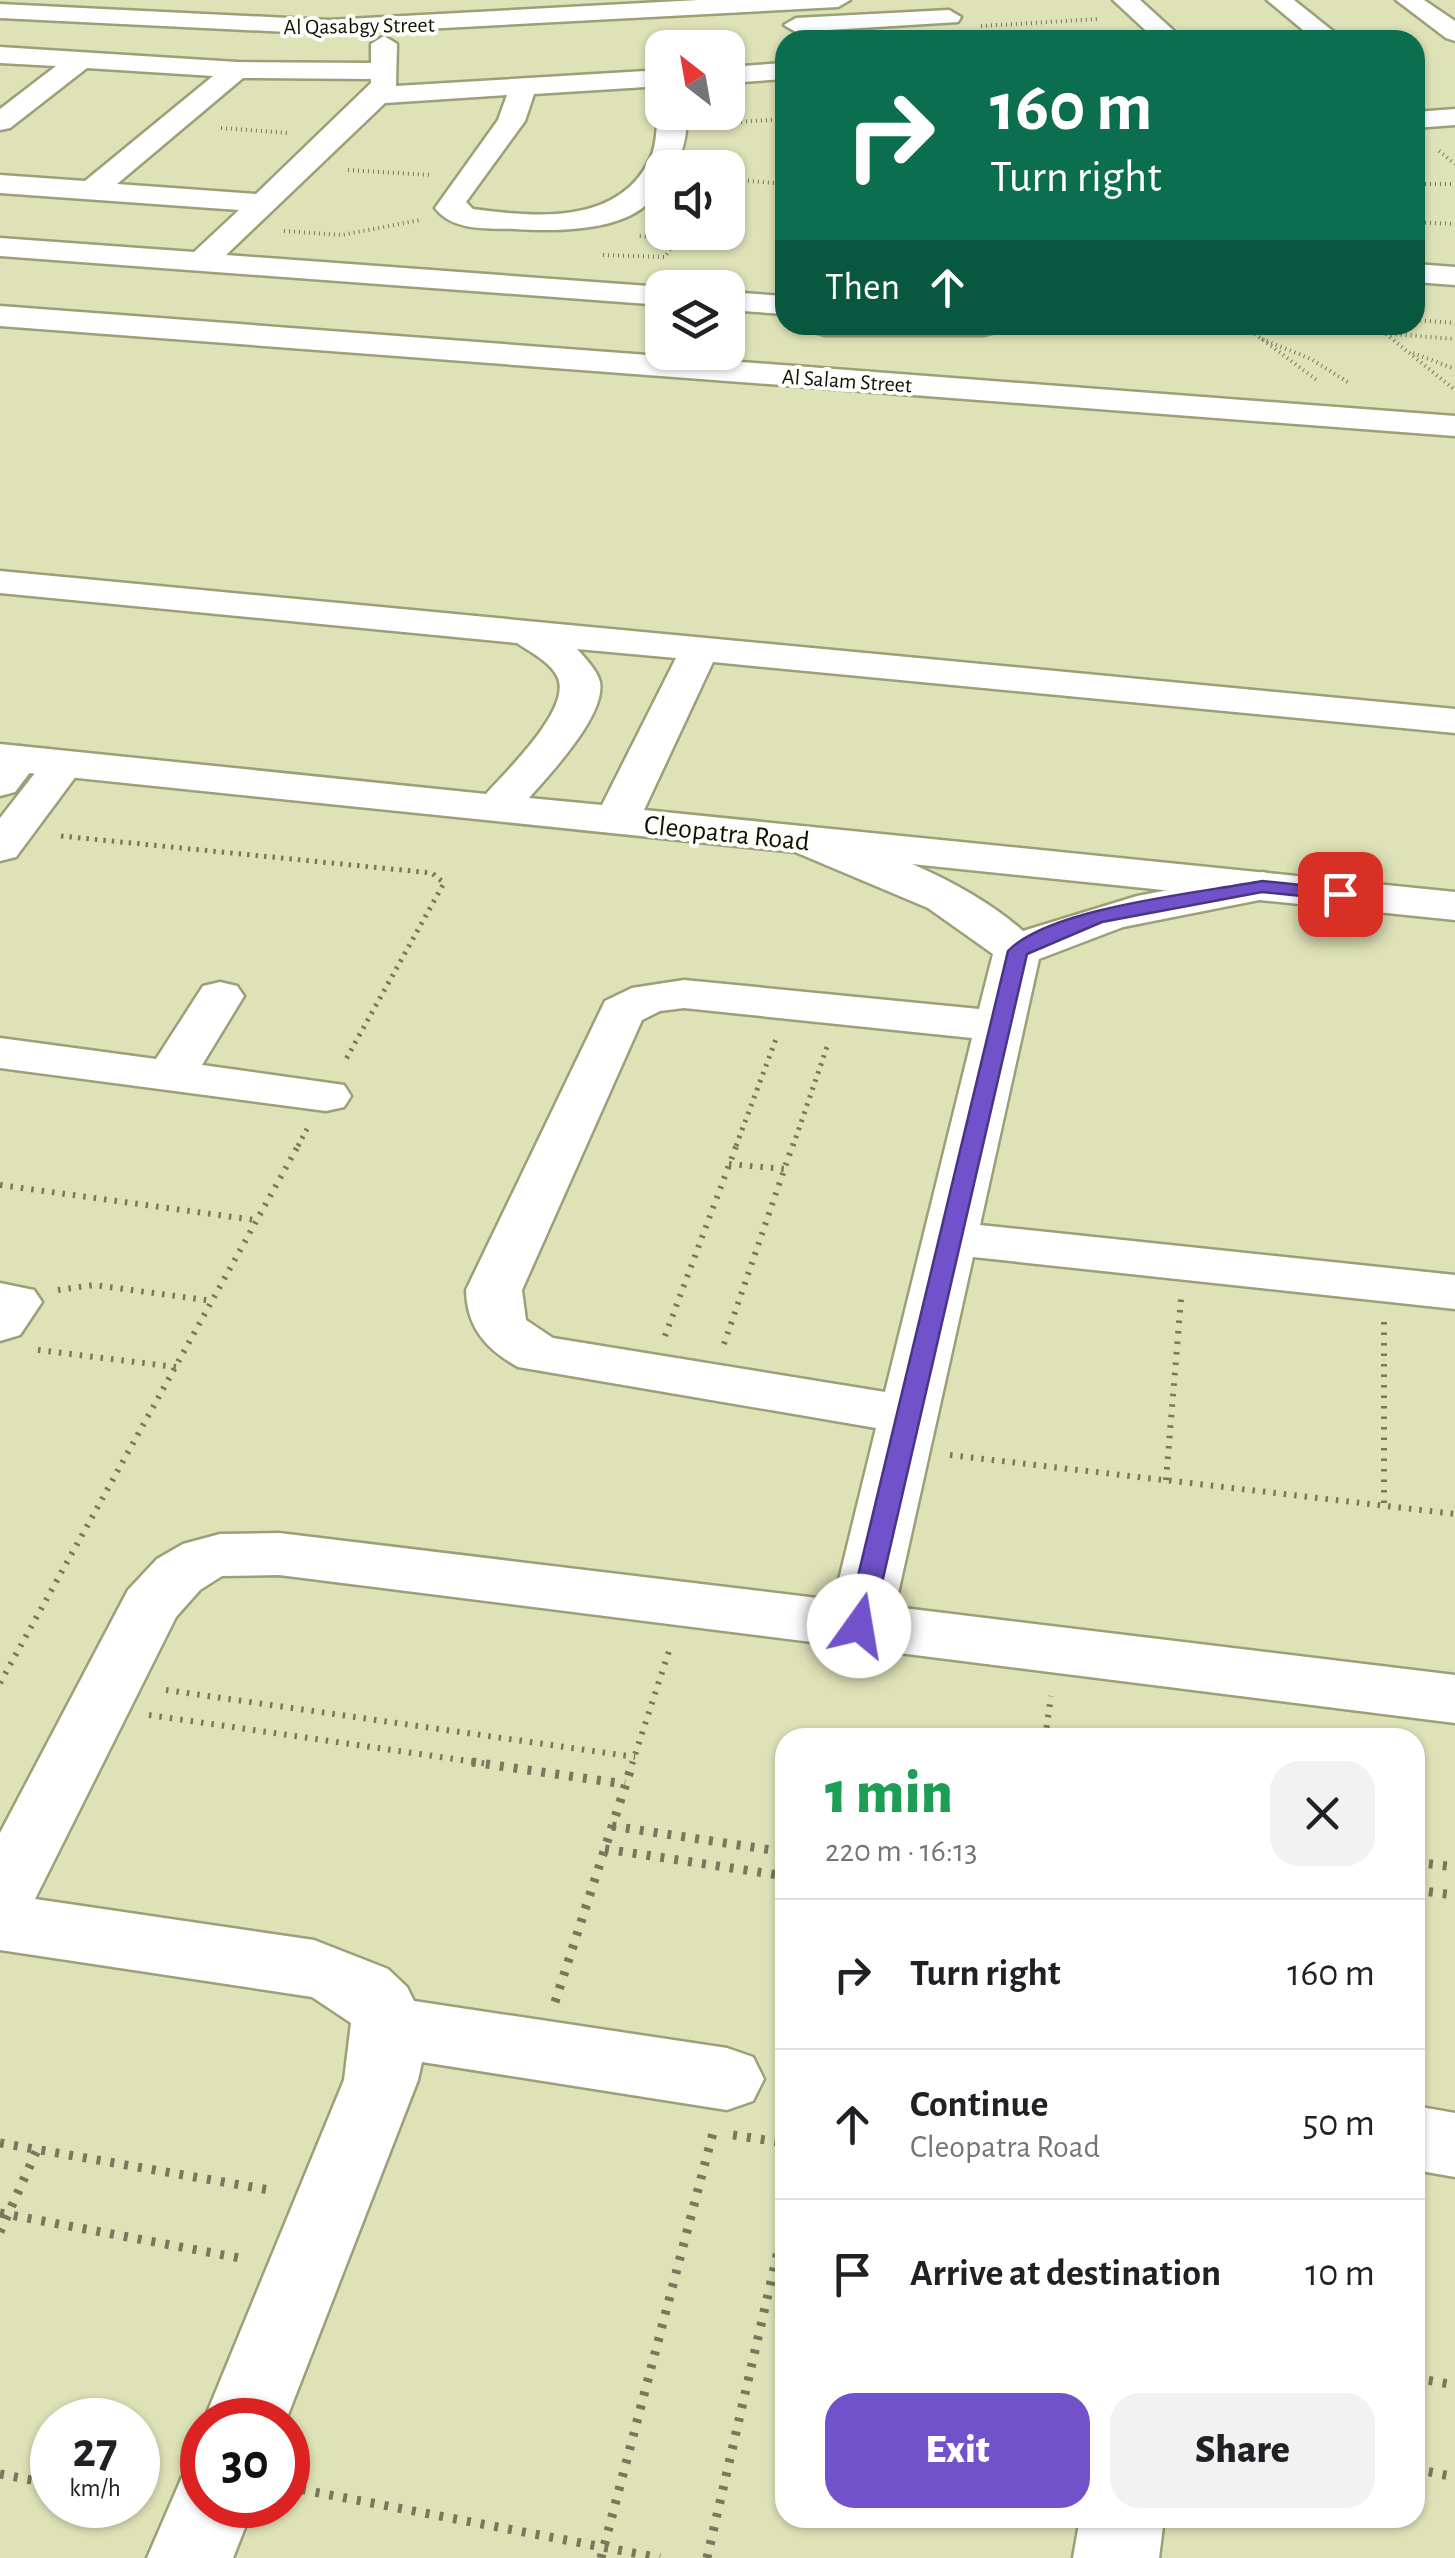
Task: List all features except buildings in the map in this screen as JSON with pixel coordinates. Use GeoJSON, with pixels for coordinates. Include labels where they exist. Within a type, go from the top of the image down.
{"type":"FeatureCollection","features":[{"type":"Feature","properties":{"kind":"street","name":"Al Qasabgy Street"},"geometry":{"type":"LineString","coordinates":[[2,0],[335,16],[838,0]]}},
{"type":"Feature","properties":{"kind":"street"},"geometry":{"type":"LineString","coordinates":[[1279,0],[1318,30]]}},
{"type":"Feature","properties":{"kind":"street"},"geometry":{"type":"LineString","coordinates":[[1408,0],[1455,33]]}},
{"type":"Feature","properties":{"kind":"street","name":"Al Qasabgy Street"},"geometry":{"type":"LineString","coordinates":[[0,11],[228,25],[384,26],[529,18],[647,4]]}},
{"type":"Feature","properties":{"kind":"street"},"geometry":{"type":"LineString","coordinates":[[1111,9],[1127,30]]}},
{"type":"Feature","properties":{"kind":"street"},"geometry":{"type":"LineString","coordinates":[[1111,9],[1152,30]]}},
{"type":"Feature","properties":{"kind":"street"},"geometry":{"type":"LineString","coordinates":[[529,18],[544,39],[953,21]]}},
{"type":"Feature","properties":{"kind":"street"},"geometry":{"type":"LineString","coordinates":[[203,260],[334,136],[381,83],[384,26]]}},
{"type":"Feature","properties":{"kind":"street"},"geometry":{"type":"LineString","coordinates":[[0,55],[381,83],[524,86],[566,72],[645,80]]}},
{"type":"Feature","properties":{"kind":"street"},"geometry":{"type":"LineString","coordinates":[[0,122],[81,60]]}},
{"type":"Feature","properties":{"kind":"street"},"geometry":{"type":"LineString","coordinates":[[91,190],[236,70]]}},
{"type":"Feature","properties":{"kind":"street"},"geometry":{"type":"LineString","coordinates":[[745,74],[775,72]]}},
{"type":"Feature","properties":{"kind":"street"},"geometry":{"type":"LineString","coordinates":[[524,86],[511,121],[452,202],[450,208],[454,213],[554,223],[618,214],[649,185],[667,157],[671,130]]}},
{"type":"Feature","properties":{"kind":"street"},"geometry":{"type":"LineString","coordinates":[[0,184],[264,203]]}},
{"type":"Feature","properties":{"kind":"street"},"geometry":{"type":"LineString","coordinates":[[0,246],[203,260],[645,311]]}},
{"type":"Feature","properties":{"kind":"street"},"geometry":{"type":"LineString","coordinates":[[0,264],[538,296],[645,296]]}},
{"type":"Feature","properties":{"kind":"street"},"geometry":{"type":"LineString","coordinates":[[1425,274],[1455,276]]}},
{"type":"Feature","properties":{"kind":"street"},"geometry":{"type":"LineString","coordinates":[[0,291],[645,341]]}},
{"type":"Feature","properties":{"kind":"street"},"geometry":{"type":"LineString","coordinates":[[745,301],[775,302]]}},
{"type":"Feature","properties":{"kind":"street"},"geometry":{"type":"LineString","coordinates":[[745,313],[775,304]]}},
{"type":"Feature","properties":{"kind":"street","name":"Al Salam Street"},"geometry":{"type":"LineString","coordinates":[[0,316],[1455,426]]}},
{"type":"Feature","properties":{"kind":"street","name":"Al Salam Street"},"geometry":{"type":"LineString","coordinates":[[745,347],[1455,402]]}},
{"type":"Feature","properties":{"kind":"street"},"geometry":{"type":"LineString","coordinates":[[0,582],[1455,720]]}},
{"type":"Feature","properties":{"kind":"street"},"geometry":{"type":"LineString","coordinates":[[497,808],[571,717],[579,697],[580,682],[572,669],[523,630]]}},
{"type":"Feature","properties":{"kind":"street"},"geometry":{"type":"LineString","coordinates":[[617,820],[682,680],[701,650]]}},
{"type":"Feature","properties":{"kind":"street"},"geometry":{"type":"LineString","coordinates":[[6,840],[64,764]]}},
{"type":"Feature","properties":{"kind":"street","name":"Cleopatra Road"},"geometry":{"type":"LineString","coordinates":[[6,766],[64,764],[1455,906]]}},
{"type":"Feature","properties":{"kind":"street"},"geometry":{"type":"LineString","coordinates":[[804,840],[957,903],[992,926],[1018,951]]}},
{"type":"Feature","properties":{"kind":"street"},"geometry":{"type":"LineString","coordinates":[[1018,951],[1098,917],[1262,886]]}},
{"type":"Feature","properties":{"kind":"street"},"geometry":{"type":"LineString","coordinates":[[859,1626],[1018,951]]}},
{"type":"Feature","properties":{"kind":"street"},"geometry":{"type":"LineString","coordinates":[[905,1432],[710,1382],[538,1354],[508,1338],[493,1315],[494,1290],[622,1010],[650,998],[684,994],[1001,1026]]}},
{"type":"Feature","properties":{"kind":"street"},"geometry":{"type":"LineString","coordinates":[[170,1076],[220,996]]}},
{"type":"Feature","properties":{"kind":"street"},"geometry":{"type":"LineString","coordinates":[[0,1054],[326,1096]]}},
{"type":"Feature","properties":{"kind":"street"},"geometry":{"type":"LineString","coordinates":[[950,1238],[1455,1292]]}},
{"type":"Feature","properties":{"kind":"street"},"geometry":{"type":"LineString","coordinates":[[0,1900],[150,1606],[177,1571],[226,1552],[279,1554],[1455,1699]]}},
{"type":"Feature","properties":{"kind":"street"},"geometry":{"type":"LineString","coordinates":[[0,1922],[314,1969],[349,1980],[375,2000],[390,2027],[382,2080],[255,2398]]}},
{"type":"Feature","properties":{"kind":"street"},"geometry":{"type":"LineString","coordinates":[[390,2027],[727,2078]]}},
{"type":"Feature","properties":{"kind":"street"},"geometry":{"type":"LineString","coordinates":[[1425,2140],[1455,2145]]}},
{"type":"Feature","properties":{"kind":"street"},"geometry":{"type":"LineString","coordinates":[[190,2558],[202,2528]]}},
{"type":"Feature","properties":{"kind":"street"},"geometry":{"type":"LineString","coordinates":[[1116,2558],[1120,2528]]}},
{"type":"Feature","properties":{"kind":"path"},"geometry":{"type":"LineString","coordinates":[[953,21],[1111,9]]}},
{"type":"Feature","properties":{"kind":"path"},"geometry":{"type":"LineString","coordinates":[[745,119],[775,119]]}},
{"type":"Feature","properties":{"kind":"path"},"geometry":{"type":"LineString","coordinates":[[171,124],[334,136]]}},
{"type":"Feature","properties":{"kind":"path"},"geometry":{"type":"LineString","coordinates":[[302,167],[472,178]]}},
{"type":"Feature","properties":{"kind":"path"},"geometry":{"type":"LineString","coordinates":[[745,181],[775,183]]}},
{"type":"Feature","properties":{"kind":"path"},"geometry":{"type":"LineString","coordinates":[[1425,184],[1455,184]]}},
{"type":"Feature","properties":{"kind":"path"},"geometry":{"type":"LineString","coordinates":[[238,227],[342,235],[454,213]]}},
{"type":"Feature","properties":{"kind":"path"},"geometry":{"type":"LineString","coordinates":[[1425,222],[1455,224]]}},
{"type":"Feature","properties":{"kind":"path"},"geometry":{"type":"LineString","coordinates":[[1425,321],[1455,323]]}},
{"type":"Feature","properties":{"kind":"path"},"geometry":{"type":"LineString","coordinates":[[1257,335],[1350,394]]}},
{"type":"Feature","properties":{"kind":"path"},"geometry":{"type":"LineString","coordinates":[[1387,335],[1455,390]]}},
{"type":"Feature","properties":{"kind":"path"},"geometry":{"type":"LineString","coordinates":[[1408,335],[1455,339]]}},
{"type":"Feature","properties":{"kind":"path"},"geometry":{"type":"LineString","coordinates":[[1262,339],[1311,359],[1350,394]]}},
{"type":"Feature","properties":{"kind":"path"},"geometry":{"type":"LineString","coordinates":[[1407,351],[1455,370]]}},
{"type":"Feature","properties":{"kind":"path"},"geometry":{"type":"LineString","coordinates":[[0,1683],[444,883],[432,873],[6,840]]}},
{"type":"Feature","properties":{"kind":"path"},"geometry":{"type":"LineString","coordinates":[[651,1372],[788,1005]]}},
{"type":"Feature","properties":{"kind":"path"},"geometry":{"type":"LineString","coordinates":[[710,1382],[840,1010]]}},
{"type":"Feature","properties":{"kind":"path"},"geometry":{"type":"LineString","coordinates":[[729,1164],[784,1169]]}},
{"type":"Feature","properties":{"kind":"path"},"geometry":{"type":"LineString","coordinates":[[0,1185],[256,1220]]}},
{"type":"Feature","properties":{"kind":"path"},"geometry":{"type":"LineString","coordinates":[[1166,1480],[1184,1263]]}},
{"type":"Feature","properties":{"kind":"path"},"geometry":{"type":"LineString","coordinates":[[1384,1284],[1384,1506]]}},
{"type":"Feature","properties":{"kind":"path"},"geometry":{"type":"LineString","coordinates":[[8,1318],[94,1285],[212,1300]]}},
{"type":"Feature","properties":{"kind":"path"},"geometry":{"type":"LineString","coordinates":[[8,1318],[176,1367]]}},
{"type":"Feature","properties":{"kind":"path"},"geometry":{"type":"LineString","coordinates":[[905,1432],[1166,1480],[1455,1514]]}},
{"type":"Feature","properties":{"kind":"path"},"geometry":{"type":"LineString","coordinates":[[540,2050],[684,1604]]}},
{"type":"Feature","properties":{"kind":"path"},"geometry":{"type":"LineString","coordinates":[[104,1695],[635,1757]]}},
{"type":"Feature","properties":{"kind":"path"},"geometry":{"type":"LineString","coordinates":[[104,1695],[626,1784]]}},
{"type":"Feature","properties":{"kind":"path"},"geometry":{"type":"LineString","coordinates":[[612,1826],[775,1850]]}},
{"type":"Feature","properties":{"kind":"path"},"geometry":{"type":"LineString","coordinates":[[604,1849],[775,1875]]}},
{"type":"Feature","properties":{"kind":"path"},"geometry":{"type":"LineString","coordinates":[[1425,1863],[1455,1867]]}},
{"type":"Feature","properties":{"kind":"path"},"geometry":{"type":"LineString","coordinates":[[1425,1891],[1455,1895]]}},
{"type":"Feature","properties":{"kind":"path"},"geometry":{"type":"LineString","coordinates":[[602,2553],[727,2078]]}},
{"type":"Feature","properties":{"kind":"path"},"geometry":{"type":"LineString","coordinates":[[0,2143],[335,2202]]}},
{"type":"Feature","properties":{"kind":"path"},"geometry":{"type":"LineString","coordinates":[[0,2232],[4,2214],[37,2150]]}},
{"type":"Feature","properties":{"kind":"path"},"geometry":{"type":"LineString","coordinates":[[4,2214],[306,2270]]}},
{"type":"Feature","properties":{"kind":"path"},"geometry":{"type":"LineString","coordinates":[[706,2558],[775,2264]]}},
{"type":"Feature","properties":{"kind":"path"},"geometry":{"type":"LineString","coordinates":[[1425,2380],[1455,2385]]}},
{"type":"Feature","properties":{"kind":"path"},"geometry":{"type":"LineString","coordinates":[[1425,2471],[1455,2477]]}},
{"type":"Feature","properties":{"kind":"path"},"geometry":{"type":"LineString","coordinates":[[0,2474],[30,2480]]}},
{"type":"Feature","properties":{"kind":"path"},"geometry":{"type":"LineString","coordinates":[[310,2492],[602,2553],[660,2558]]}},
{"type":"Feature","properties":{"kind":"route"},"geometry":{"type":"LineString","coordinates":[[859,1626],[1018,951],[1098,917],[1262,886],[1340,894]]}}]}
